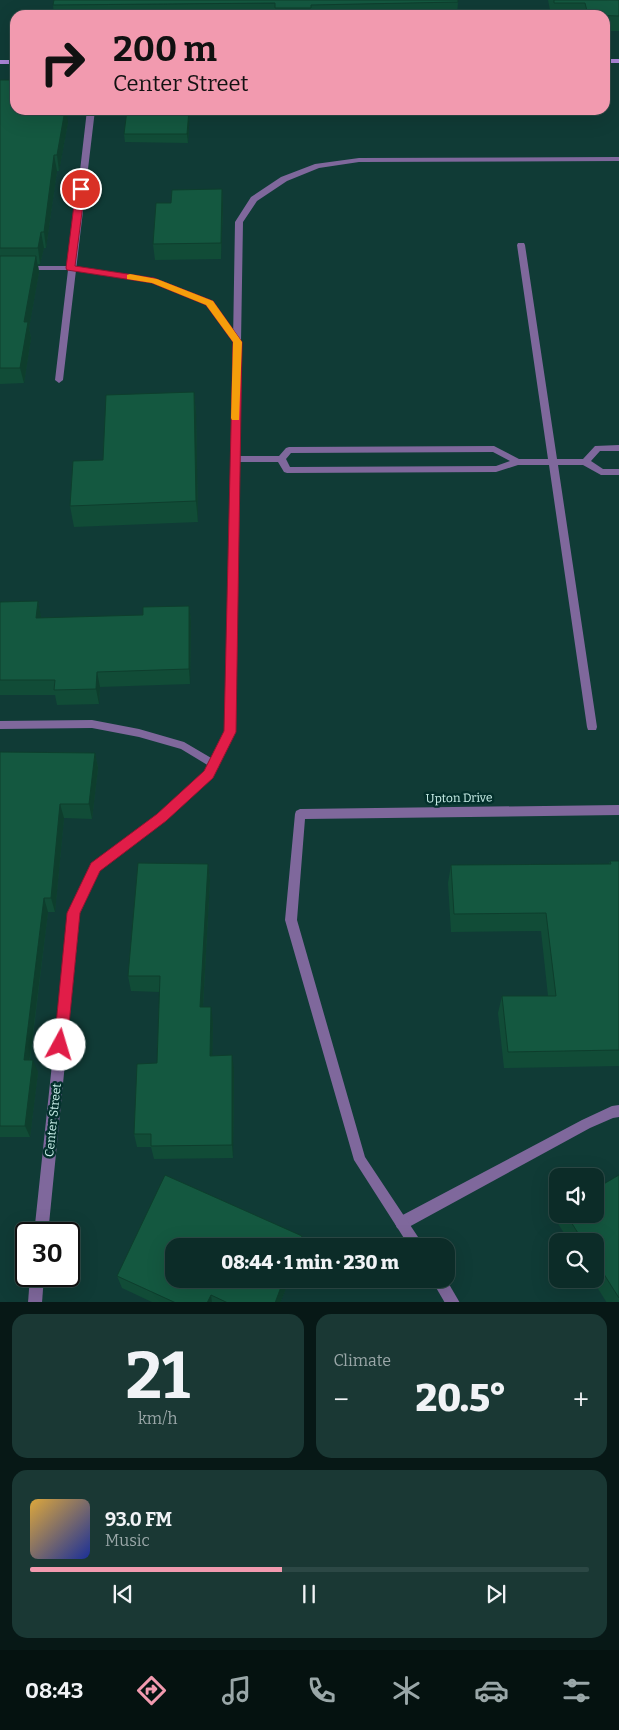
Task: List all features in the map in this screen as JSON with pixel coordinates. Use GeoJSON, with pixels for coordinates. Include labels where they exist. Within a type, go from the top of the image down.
{"type":"FeatureCollection","features":[{"type":"Feature","properties":{"kind":"street"},"geometry":{"type":"LineString","coordinates":[[59,380],[90,115]]}},
{"type":"Feature","properties":{"kind":"street","name":"Center Street"},"geometry":{"type":"LineString","coordinates":[[43,1222],[74,913],[96,867],[162,818],[209,774],[230,732],[239,222],[254,199],[284,179],[318,166],[359,160],[619,158]]}},
{"type":"Feature","properties":{"kind":"street"},"geometry":{"type":"LineString","coordinates":[[521,245],[592,727]]}},
{"type":"Feature","properties":{"kind":"street"},"geometry":{"type":"LineString","coordinates":[[0,268],[71,268],[154,281],[210,303],[237,342]]}},
{"type":"Feature","properties":{"kind":"street"},"geometry":{"type":"LineString","coordinates":[[585,462],[598,448],[619,448]]}},
{"type":"Feature","properties":{"kind":"street"},"geometry":{"type":"LineString","coordinates":[[235,459],[281,459],[289,450],[494,450],[518,462]]}},
{"type":"Feature","properties":{"kind":"street"},"geometry":{"type":"LineString","coordinates":[[281,459],[287,470],[496,470],[518,462],[585,462],[601,472],[619,472]]}},
{"type":"Feature","properties":{"kind":"street"},"geometry":{"type":"LineString","coordinates":[[0,725],[92,724],[138,733],[184,746],[214,764]]}},
{"type":"Feature","properties":{"kind":"street","name":"Upton Drive"},"geometry":{"type":"LineString","coordinates":[[402,1223],[360,1160],[290,920],[300,814],[619,810]]}},
{"type":"Feature","properties":{"kind":"street"},"geometry":{"type":"LineString","coordinates":[[412,1238],[402,1223],[586,1124],[612,1112],[619,1111]]}},
{"type":"Feature","properties":{"kind":"street"},"geometry":{"type":"LineString","coordinates":[[35,1302],[36,1287]]}},
{"type":"Feature","properties":{"kind":"street"},"geometry":{"type":"LineString","coordinates":[[444,1288],[453,1302]]}},
{"type":"Feature","properties":{"kind":"building"},"geometry":{"type":"Polygon","coordinates":[[[54,0],[458,0],[458,2],[311,5],[311,8],[275,8],[275,3],[53,5],[54,0]]]}},
{"type":"Feature","properties":{"kind":"building"},"geometry":{"type":"Polygon","coordinates":[[[554,0],[619,0],[619,16],[610,16],[610,10],[587,10],[585,3],[554,3],[554,0]]]}},
{"type":"Feature","properties":{"kind":"building"},"geometry":{"type":"Polygon","coordinates":[[[0,80],[10,80],[10,115],[64,115],[57,155],[54,155],[44,232],[41,232],[38,248],[0,248],[0,80]]]}},
{"type":"Feature","properties":{"kind":"building"},"geometry":{"type":"Polygon","coordinates":[[[126,115],[189,115],[187,134],[124,134],[126,115]]]}},
{"type":"Feature","properties":{"kind":"building"},"geometry":{"type":"Polygon","coordinates":[[[222,189],[221,243],[153,244],[156,203],[171,203],[172,190],[222,189]]]}},
{"type":"Feature","properties":{"kind":"building"},"geometry":{"type":"Polygon","coordinates":[[[0,256],[36,256],[24,322],[28,322],[20,368],[0,368],[0,256]]]}},
{"type":"Feature","properties":{"kind":"building"},"geometry":{"type":"Polygon","coordinates":[[[194,392],[196,501],[70,506],[73,461],[103,460],[106,395],[194,392]]]}},
{"type":"Feature","properties":{"kind":"building"},"geometry":{"type":"Polygon","coordinates":[[[38,601],[36,618],[143,615],[143,607],[189,606],[189,669],[97,672],[96,689],[54,690],[55,680],[0,680],[0,602],[38,601]]]}},
{"type":"Feature","properties":{"kind":"building"},"geometry":{"type":"Polygon","coordinates":[[[0,752],[95,753],[89,804],[60,804],[51,898],[44,898],[24,1060],[33,1060],[25,1126],[0,1126],[0,752]]]}},
{"type":"Feature","properties":{"kind":"building"},"geometry":{"type":"Polygon","coordinates":[[[610,861],[619,861],[619,1050],[508,1052],[502,996],[556,996],[546,913],[454,914],[451,865],[611,864],[610,861]]]}},
{"type":"Feature","properties":{"kind":"building"},"geometry":{"type":"Polygon","coordinates":[[[138,863],[208,864],[200,1007],[211,1007],[210,1056],[232,1055],[232,1145],[151,1146],[151,1134],[134,1134],[137,1064],[157,1063],[160,976],[128,976],[138,863]]]}},
{"type":"Feature","properties":{"kind":"building"},"geometry":{"type":"Polygon","coordinates":[[[165,1175],[302,1236],[301,1238],[165,1238],[165,1288],[281,1288],[275,1302],[226,1302],[211,1295],[208,1302],[174,1302],[117,1276],[165,1175]]]}},
{"type":"Feature","properties":{"kind":"building"},"geometry":{"type":"Polygon","coordinates":[[[619,1175],[619,1298],[604,1274],[604,1233],[578,1233],[572,1223],[604,1223],[604,1184],[619,1175]]]}},
{"type":"Feature","properties":{"kind":"slow traffic"},"geometry":{"type":"LineString","coordinates":[[130,277],[154,281],[210,303],[237,342],[236,418]]}},
{"type":"Feature","properties":{"kind":"route"},"geometry":{"type":"LineString","coordinates":[[60,1045],[74,913],[96,867],[162,818],[209,774],[230,732],[237,342],[210,303],[154,281],[71,268],[81,189]]}}]}
